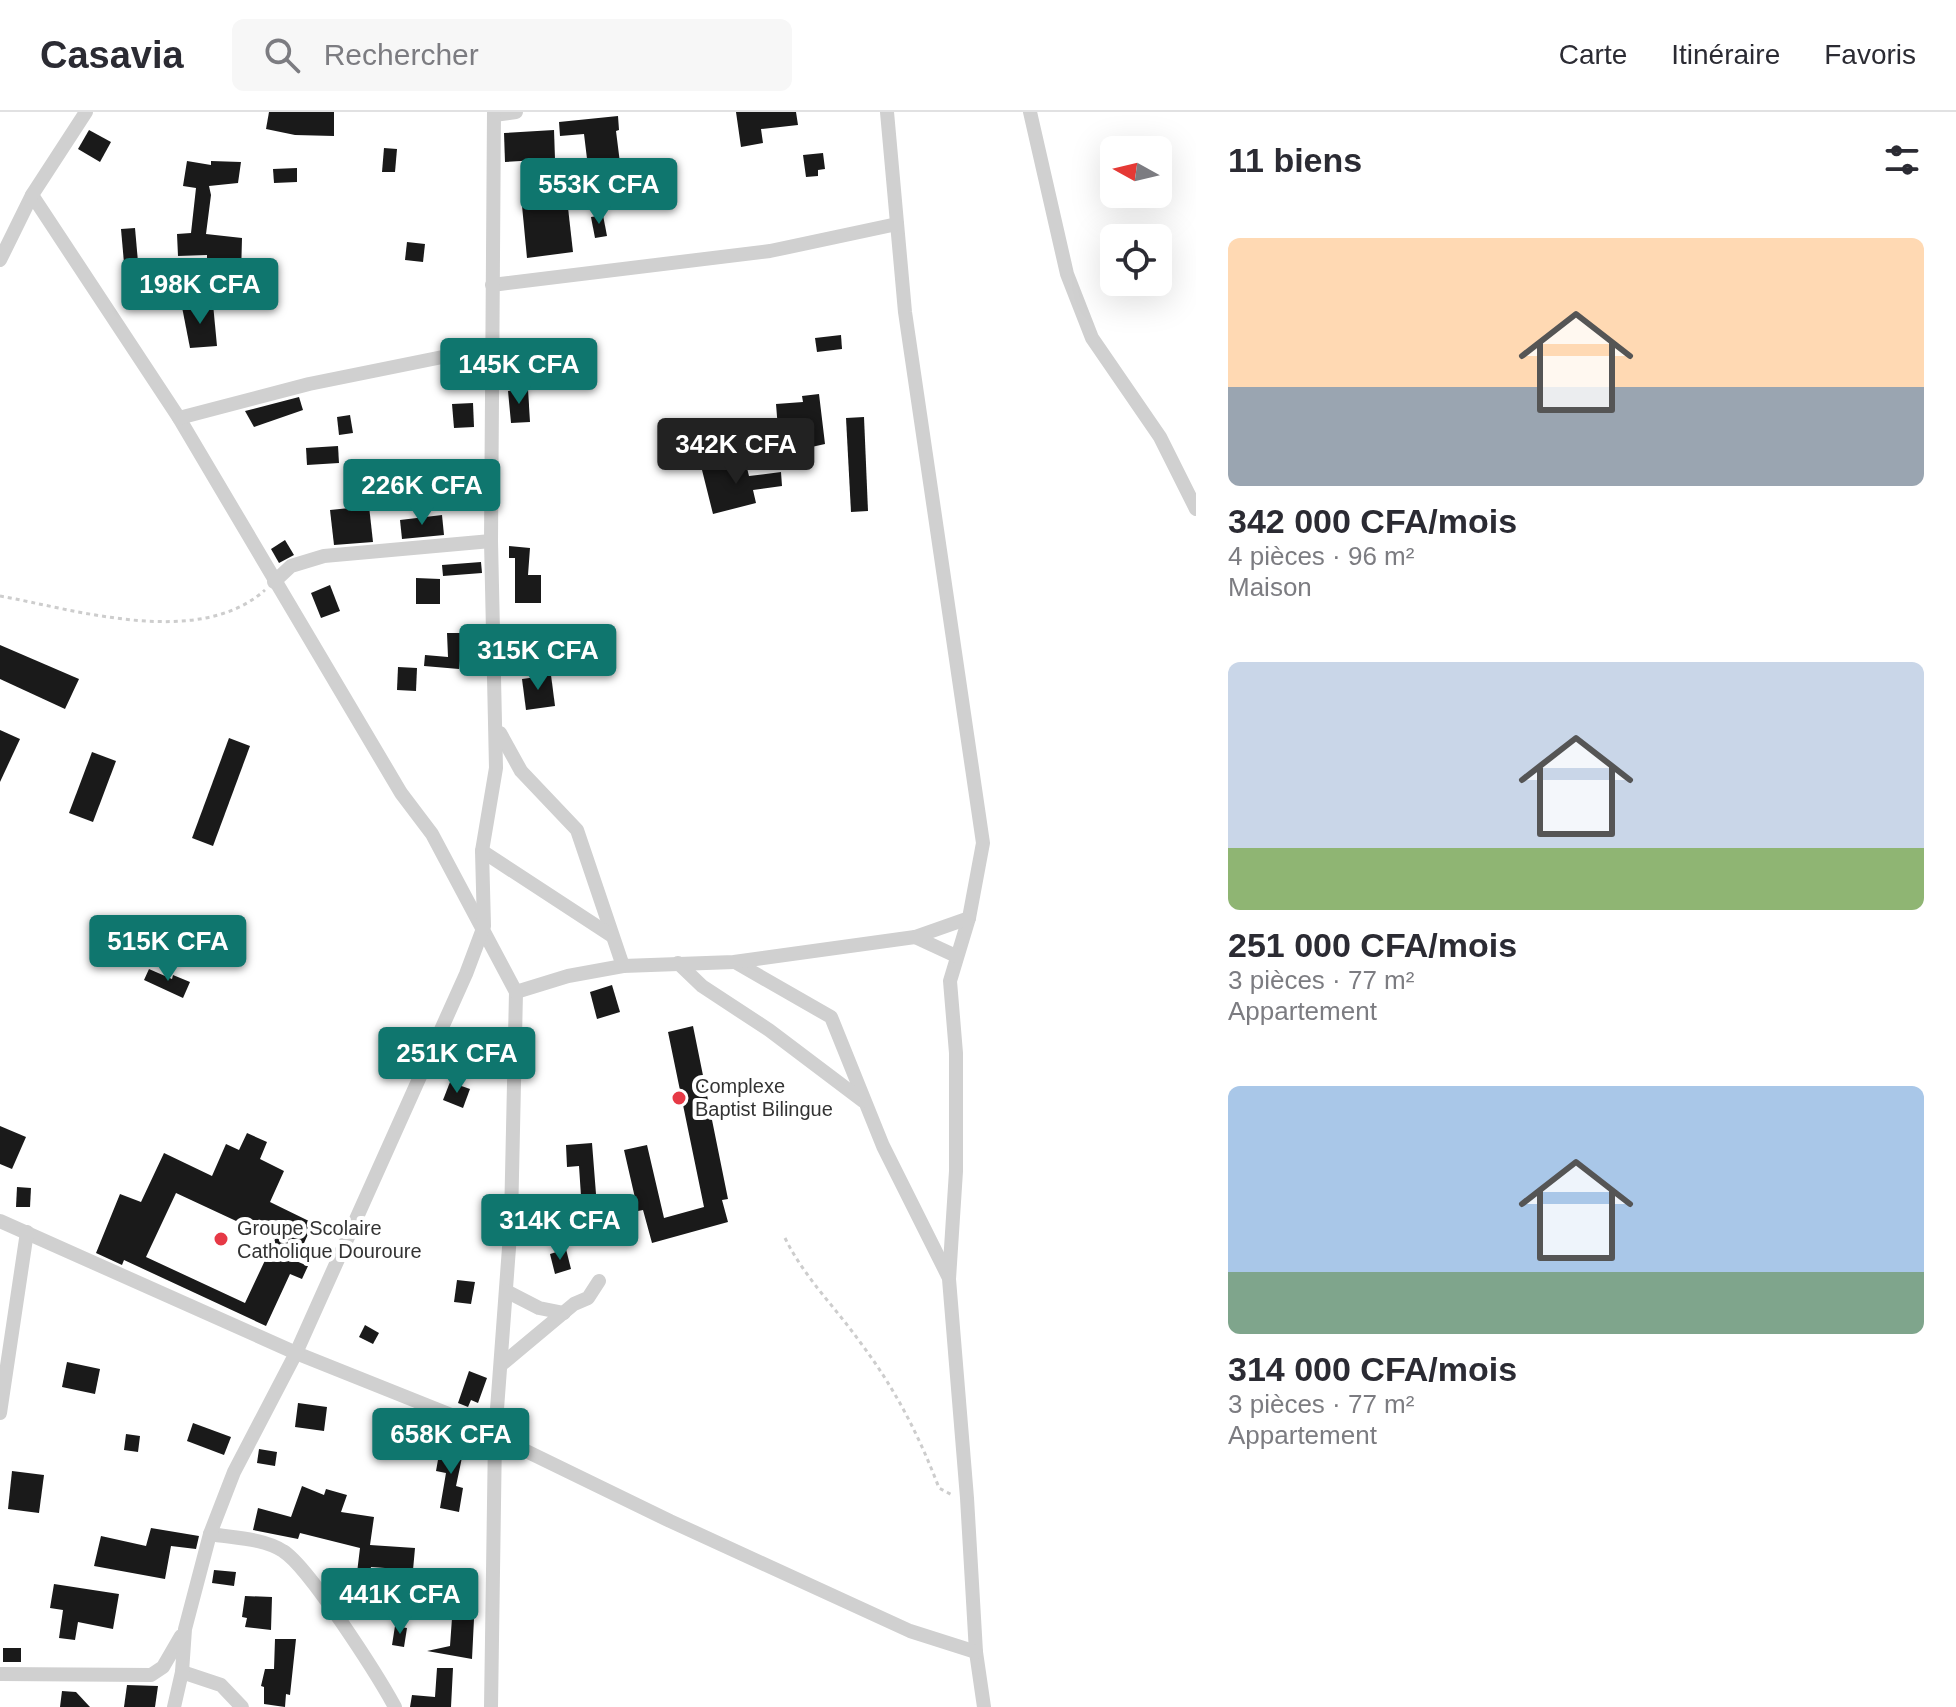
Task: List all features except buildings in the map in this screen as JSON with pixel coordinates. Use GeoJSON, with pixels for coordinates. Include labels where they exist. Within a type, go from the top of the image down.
{"type":"FeatureCollection","features":[{"type":"Feature","properties":{"kind":"street"},"geometry":{"type":"LineString","coordinates":[[0,260],[32,195],[86,112]]}},
{"type":"Feature","properties":{"kind":"street"},"geometry":{"type":"LineString","coordinates":[[174,1707],[182,1672],[185,1629],[210,1534],[250,1437],[296,1353],[460,989],[484,926],[482,851],[495,785],[497,725],[492,660],[491,541],[494,114],[516,112]]}},
{"type":"Feature","properties":{"kind":"street"},"geometry":{"type":"LineString","coordinates":[[887,112],[905,312],[983,843],[969,918],[950,981],[956,1053],[956,1171],[949,1279],[968,1504],[976,1652],[984,1707]]}},
{"type":"Feature","properties":{"kind":"street"},"geometry":{"type":"LineString","coordinates":[[1030,112],[1067,274],[1092,338],[1160,437],[1196,509]]}},
{"type":"Feature","properties":{"kind":"street"},"geometry":{"type":"LineString","coordinates":[[32,195],[179,418],[401,793],[432,834],[484,926],[516,992],[511,1221],[495,1436],[489,1626],[491,1707]]}},
{"type":"Feature","properties":{"kind":"street"},"geometry":{"type":"LineString","coordinates":[[492,285],[770,251],[897,224]]}},
{"type":"Feature","properties":{"kind":"street"},"geometry":{"type":"LineString","coordinates":[[179,418],[309,384],[492,347]]}},
{"type":"Feature","properties":{"kind":"street"},"geometry":{"type":"LineString","coordinates":[[274,582],[291,566],[324,556],[491,541]]}},
{"type":"Feature","properties":{"kind":"street"},"geometry":{"type":"LineString","coordinates":[[497,725],[513,760],[577,830],[623,966]]}},
{"type":"Feature","properties":{"kind":"street"},"geometry":{"type":"LineString","coordinates":[[482,851],[612,936]]}},
{"type":"Feature","properties":{"kind":"street"},"geometry":{"type":"LineString","coordinates":[[516,992],[568,976],[623,966],[734,962],[915,937],[969,918]]}},
{"type":"Feature","properties":{"kind":"street"},"geometry":{"type":"LineString","coordinates":[[915,937],[956,956]]}},
{"type":"Feature","properties":{"kind":"street"},"geometry":{"type":"LineString","coordinates":[[734,962],[831,1017],[863,1101],[949,1279]]}},
{"type":"Feature","properties":{"kind":"street"},"geometry":{"type":"LineString","coordinates":[[678,963],[702,986],[769,1030],[863,1101]]}},
{"type":"Feature","properties":{"kind":"street"},"geometry":{"type":"LineString","coordinates":[[0,1221],[296,1353],[495,1436],[910,1631],[976,1652]]}},
{"type":"Feature","properties":{"kind":"street"},"geometry":{"type":"LineString","coordinates":[[0,1413],[27,1232]]}},
{"type":"Feature","properties":{"kind":"street"},"geometry":{"type":"LineString","coordinates":[[501,1365],[564,1313],[588,1298],[599,1281]]}},
{"type":"Feature","properties":{"kind":"street"},"geometry":{"type":"LineString","coordinates":[[506,1291],[539,1308],[564,1313]]}},
{"type":"Feature","properties":{"kind":"street"},"geometry":{"type":"LineString","coordinates":[[210,1534],[265,1544],[291,1557],[376,1672],[395,1707]]}},
{"type":"Feature","properties":{"kind":"street"},"geometry":{"type":"LineString","coordinates":[[0,1674],[151,1675],[163,1667],[185,1629]]}},
{"type":"Feature","properties":{"kind":"street"},"geometry":{"type":"LineString","coordinates":[[182,1672],[221,1685],[242,1707]]}},
{"type":"Feature","properties":{"kind":"path"},"geometry":{"type":"LineString","coordinates":[[0,596],[163,623],[191,621],[220,612],[257,597],[274,582]]}},
{"type":"Feature","properties":{"kind":"path"},"geometry":{"type":"LineString","coordinates":[[785,1238],[799,1267],[829,1300],[894,1390],[922,1445],[939,1488],[968,1504]]}},
{"type":"Feature","properties":{"kind":"place","name":"Complexe Baptist Bilingue"},"geometry":{"type":"Point","coordinates":[679,1098]}},
{"type":"Feature","properties":{"kind":"place","name":"Groupe Scolaire Catholique Douroure"},"geometry":{"type":"Point","coordinates":[221,1239]}}]}
